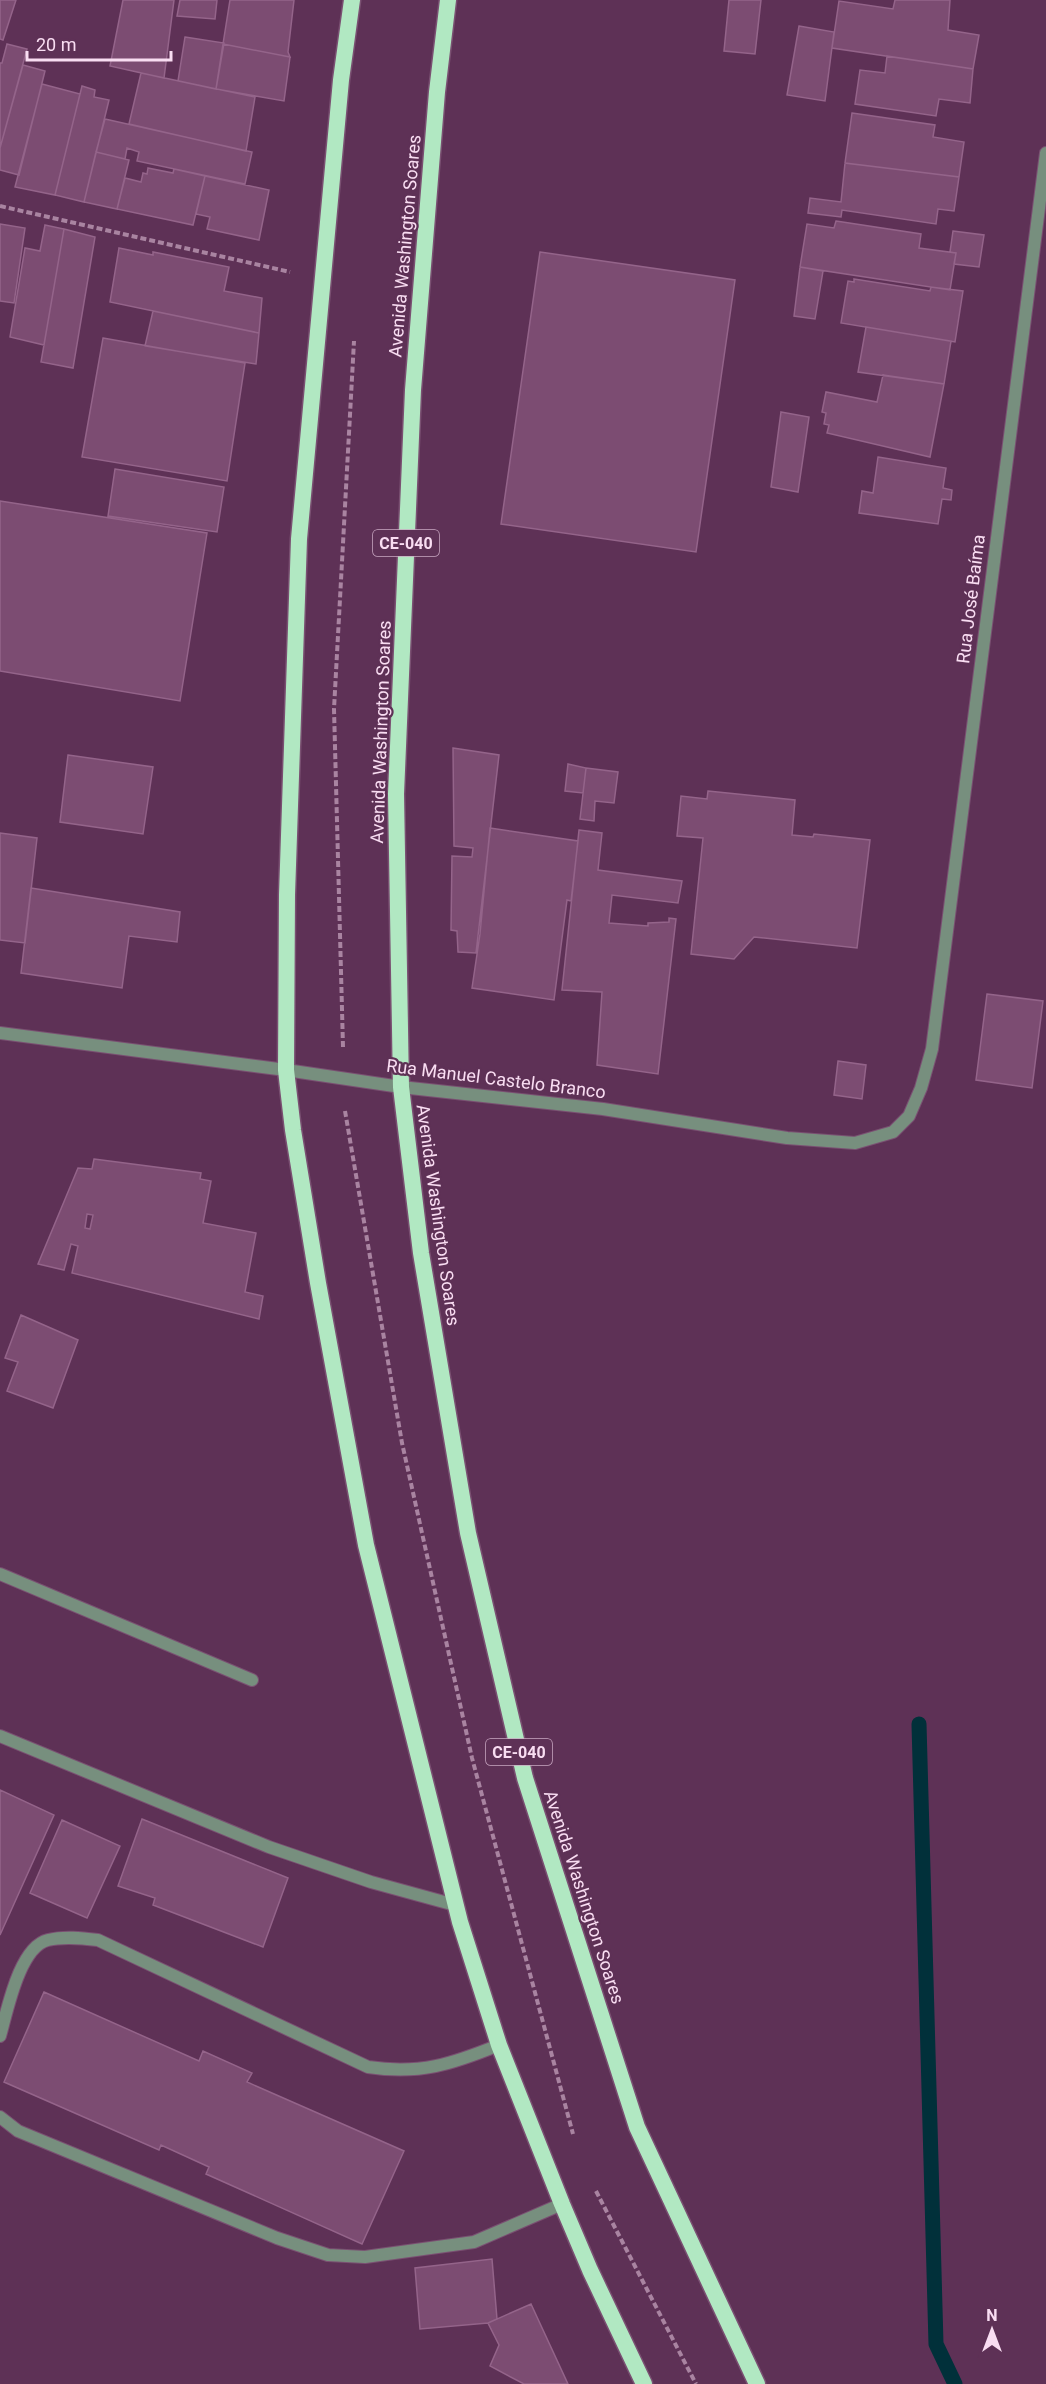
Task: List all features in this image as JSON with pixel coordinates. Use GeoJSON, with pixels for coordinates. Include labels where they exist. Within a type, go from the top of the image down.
{"type":"FeatureCollection","features":[{"type":"Feature","properties":{"kind":"highway"},"geometry":{"type":"LineString","coordinates":[[352,0],[341,80],[298,539],[286,896],[286,1070],[293,1131],[366,1545],[455,1905],[500,2045],[562,2204],[590,2270],[644,2384]]}},
{"type":"Feature","properties":{"kind":"highway","name":"Avenida Washington Soares"},"geometry":{"type":"LineString","coordinates":[[448,0],[437,92],[412,390],[396,794],[401,1087],[421,1253],[468,1533],[525,1778],[638,2127],[757,2384]]}},
{"type":"Feature","properties":{"kind":"street","name":"Rua José Baíma"},"geometry":{"type":"LineString","coordinates":[[932,1049],[1046,153]]}},
{"type":"Feature","properties":{"kind":"street","name":"Rua Manuel Castelo Branco"},"geometry":{"type":"LineString","coordinates":[[0,1033],[401,1087],[603,1109],[787,1138],[855,1143],[893,1132],[909,1116],[921,1088],[932,1049]]}},
{"type":"Feature","properties":{"kind":"street"},"geometry":{"type":"LineString","coordinates":[[0,1574],[252,1680]]}},
{"type":"Feature","properties":{"kind":"street"},"geometry":{"type":"LineString","coordinates":[[0,1736],[269,1847],[371,1882],[455,1905]]}},
{"type":"Feature","properties":{"kind":"street"},"geometry":{"type":"LineString","coordinates":[[0,2037],[21,1967],[34,1949],[46,1940],[78,1938],[98,1940],[368,2067],[403,2070],[450,2064],[500,2045]]}},
{"type":"Feature","properties":{"kind":"street"},"geometry":{"type":"LineString","coordinates":[[0,2117],[18,2131],[277,2238],[328,2255],[365,2257],[474,2242],[562,2204]]}},
{"type":"Feature","properties":{"kind":"path"},"geometry":{"type":"LineString","coordinates":[[0,206],[322,279]]}},
{"type":"Feature","properties":{"kind":"building"},"geometry":{"type":"Polygon","coordinates":[[[0,0],[16,0],[3,40],[0,39],[0,0]]]}},
{"type":"Feature","properties":{"kind":"building"},"geometry":{"type":"Polygon","coordinates":[[[123,0],[174,0],[164,78],[110,66],[123,0]]]}},
{"type":"Feature","properties":{"kind":"building"},"geometry":{"type":"Polygon","coordinates":[[[180,0],[217,0],[215,19],[177,16],[180,0]]]}},
{"type":"Feature","properties":{"kind":"building"},"geometry":{"type":"Polygon","coordinates":[[[230,0],[294,0],[288,52],[290,57],[223,44],[230,0]]]}},
{"type":"Feature","properties":{"kind":"building"},"geometry":{"type":"Polygon","coordinates":[[[729,0],[761,0],[755,54],[724,51],[729,0]]]}},
{"type":"Feature","properties":{"kind":"building"},"geometry":{"type":"Polygon","coordinates":[[[895,0],[950,0],[948,30],[979,35],[973,69],[832,48],[839,1],[893,9],[895,0]]]}},
{"type":"Feature","properties":{"kind":"building"},"geometry":{"type":"Polygon","coordinates":[[[799,26],[834,32],[825,101],[787,95],[799,26]]]}},
{"type":"Feature","properties":{"kind":"building"},"geometry":{"type":"Polygon","coordinates":[[[185,37],[224,43],[216,89],[178,81],[185,37]]]}},
{"type":"Feature","properties":{"kind":"building"},"geometry":{"type":"Polygon","coordinates":[[[7,44],[27,49],[0,148],[0,63],[2,63],[7,44]]]}},
{"type":"Feature","properties":{"kind":"building"},"geometry":{"type":"Polygon","coordinates":[[[223,44],[290,57],[284,101],[216,89],[223,44]]]}},
{"type":"Feature","properties":{"kind":"building"},"geometry":{"type":"Polygon","coordinates":[[[887,56],[973,69],[970,103],[939,99],[936,116],[855,104],[860,70],[885,73],[887,56]]]}},
{"type":"Feature","properties":{"kind":"building"},"geometry":{"type":"Polygon","coordinates":[[[23,65],[45,71],[19,175],[0,170],[0,148],[23,65]]]}},
{"type":"Feature","properties":{"kind":"building"},"geometry":{"type":"Polygon","coordinates":[[[141,73],[255,97],[246,151],[129,124],[141,73]]]}},
{"type":"Feature","properties":{"kind":"building"},"geometry":{"type":"Polygon","coordinates":[[[42,84],[80,94],[55,195],[15,187],[42,84]]]}},
{"type":"Feature","properties":{"kind":"building"},"geometry":{"type":"Polygon","coordinates":[[[82,86],[95,90],[94,97],[109,100],[84,202],[55,195],[82,86]]]}},
{"type":"Feature","properties":{"kind":"building"},"geometry":{"type":"Polygon","coordinates":[[[852,113],[935,125],[933,137],[964,142],[959,177],[845,163],[852,113]]]}},
{"type":"Feature","properties":{"kind":"building"},"geometry":{"type":"Polygon","coordinates":[[[105,119],[252,152],[245,184],[137,161],[139,152],[127,148],[125,159],[96,152],[105,119]]]}},
{"type":"Feature","properties":{"kind":"building"},"geometry":{"type":"Polygon","coordinates":[[[96,152],[129,160],[117,209],[84,202],[96,152]]]}},
{"type":"Feature","properties":{"kind":"building"},"geometry":{"type":"Polygon","coordinates":[[[845,163],[959,177],[954,211],[938,209],[936,224],[842,210],[841,217],[808,213],[810,198],[841,202],[845,163]]]}},
{"type":"Feature","properties":{"kind":"building"},"geometry":{"type":"Polygon","coordinates":[[[148,168],[173,173],[174,169],[205,176],[193,225],[117,209],[125,178],[141,182],[143,173],[147,174],[148,168]]]}},
{"type":"Feature","properties":{"kind":"building"},"geometry":{"type":"Polygon","coordinates":[[[205,176],[269,190],[259,240],[207,229],[210,217],[196,214],[205,176]]]}},
{"type":"Feature","properties":{"kind":"building"},"geometry":{"type":"Polygon","coordinates":[[[836,221],[921,234],[919,248],[956,253],[950,290],[800,267],[807,224],[834,228],[836,221]]]}},
{"type":"Feature","properties":{"kind":"building"},"geometry":{"type":"Polygon","coordinates":[[[0,224],[25,228],[14,303],[0,301],[0,224]]]}},
{"type":"Feature","properties":{"kind":"building"},"geometry":{"type":"Polygon","coordinates":[[[45,225],[64,229],[44,345],[10,337],[25,248],[40,251],[45,225]]]}},
{"type":"Feature","properties":{"kind":"building"},"geometry":{"type":"Polygon","coordinates":[[[64,229],[95,237],[73,368],[41,362],[64,229]]]}},
{"type":"Feature","properties":{"kind":"building"},"geometry":{"type":"Polygon","coordinates":[[[953,231],[984,235],[979,267],[954,264],[956,253],[950,252],[953,231]]]}},
{"type":"Feature","properties":{"kind":"building"},"geometry":{"type":"Polygon","coordinates":[[[119,248],[153,255],[153,252],[229,267],[224,291],[262,298],[259,333],[110,302],[119,248]]]}},
{"type":"Feature","properties":{"kind":"building"},"geometry":{"type":"Polygon","coordinates":[[[540,252],[735,280],[696,552],[501,524],[540,252]]]}},
{"type":"Feature","properties":{"kind":"building"},"geometry":{"type":"Polygon","coordinates":[[[800,267],[823,271],[815,319],[794,316],[800,267]]]}},
{"type":"Feature","properties":{"kind":"building"},"geometry":{"type":"Polygon","coordinates":[[[854,279],[930,291],[931,287],[963,291],[955,342],[841,323],[848,281],[854,282],[854,279]]]}},
{"type":"Feature","properties":{"kind":"building"},"geometry":{"type":"Polygon","coordinates":[[[153,311],[259,333],[256,364],[145,346],[153,311]]]}},
{"type":"Feature","properties":{"kind":"building"},"geometry":{"type":"Polygon","coordinates":[[[866,327],[951,341],[944,384],[858,372],[866,327]]]}},
{"type":"Feature","properties":{"kind":"building"},"geometry":{"type":"Polygon","coordinates":[[[103,338],[245,363],[227,481],[82,457],[103,338]]]}},
{"type":"Feature","properties":{"kind":"building"},"geometry":{"type":"Polygon","coordinates":[[[883,375],[944,384],[930,457],[827,433],[829,425],[824,424],[826,413],[822,412],[826,392],[877,402],[883,375]]]}},
{"type":"Feature","properties":{"kind":"building"},"geometry":{"type":"Polygon","coordinates":[[[781,412],[809,417],[798,492],[771,487],[781,412]]]}},
{"type":"Feature","properties":{"kind":"building"},"geometry":{"type":"Polygon","coordinates":[[[878,457],[946,468],[943,488],[952,490],[951,500],[942,499],[938,524],[859,513],[862,491],[873,493],[878,457]]]}},
{"type":"Feature","properties":{"kind":"building"},"geometry":{"type":"Polygon","coordinates":[[[115,469],[224,487],[217,532],[108,516],[115,469]]]}},
{"type":"Feature","properties":{"kind":"building"},"geometry":{"type":"Polygon","coordinates":[[[0,501],[207,533],[180,701],[0,671],[0,501]]]}},
{"type":"Feature","properties":{"kind":"building"},"geometry":{"type":"Polygon","coordinates":[[[453,748],[499,755],[476,953],[458,952],[457,931],[451,930],[452,856],[472,857],[473,848],[454,846],[453,748]]]}},
{"type":"Feature","properties":{"kind":"building"},"geometry":{"type":"Polygon","coordinates":[[[68,755],[153,767],[143,834],[60,822],[68,755]]]}},
{"type":"Feature","properties":{"kind":"building"},"geometry":{"type":"Polygon","coordinates":[[[568,764],[586,768],[583,793],[565,791],[568,764]]]}},
{"type":"Feature","properties":{"kind":"building"},"geometry":{"type":"Polygon","coordinates":[[[586,768],[618,772],[614,803],[595,801],[594,821],[580,819],[586,768]]]}},
{"type":"Feature","properties":{"kind":"building"},"geometry":{"type":"Polygon","coordinates":[[[708,791],[795,800],[792,835],[813,837],[814,834],[870,840],[857,948],[754,937],[734,959],[691,954],[703,838],[677,836],[681,796],[707,799],[708,791]]]}},
{"type":"Feature","properties":{"kind":"building"},"geometry":{"type":"Polygon","coordinates":[[[490,828],[578,841],[571,901],[567,900],[554,1000],[472,988],[480,934],[490,828]]]}},
{"type":"Feature","properties":{"kind":"building"},"geometry":{"type":"Polygon","coordinates":[[[579,830],[602,833],[598,870],[682,881],[678,903],[612,895],[609,923],[648,926],[648,923],[669,922],[669,918],[676,919],[658,1074],[597,1065],[602,992],[562,990],[579,830]]]}},
{"type":"Feature","properties":{"kind":"building"},"geometry":{"type":"Polygon","coordinates":[[[0,833],[37,838],[25,943],[0,940],[0,833]]]}},
{"type":"Feature","properties":{"kind":"building"},"geometry":{"type":"Polygon","coordinates":[[[31,888],[180,912],[177,942],[129,936],[122,988],[21,973],[31,888]]]}},
{"type":"Feature","properties":{"kind":"building"},"geometry":{"type":"Polygon","coordinates":[[[987,994],[1043,1001],[1032,1088],[976,1080],[987,994]]]}},
{"type":"Feature","properties":{"kind":"building"},"geometry":{"type":"Polygon","coordinates":[[[838,1061],[866,1065],[862,1099],[834,1095],[838,1061]]]}},
{"type":"Feature","properties":{"kind":"building"},"geometry":{"type":"Polygon","coordinates":[[[94,1159],[201,1173],[200,1179],[211,1181],[203,1223],[256,1233],[245,1292],[263,1296],[259,1319],[72,1273],[78,1246],[71,1244],[64,1270],[38,1264],[78,1168],[92,1169],[94,1159]],[[87,1214],[85,1228],[90,1229],[93,1215],[87,1214]]]}},
{"type":"Feature","properties":{"kind":"building"},"geometry":{"type":"Polygon","coordinates":[[[21,1315],[78,1340],[53,1408],[7,1391],[18,1362],[5,1358],[21,1315]]]}},
{"type":"Feature","properties":{"kind":"building"},"geometry":{"type":"Polygon","coordinates":[[[0,1790],[54,1815],[0,1935],[0,1790]]]}},
{"type":"Feature","properties":{"kind":"building"},"geometry":{"type":"Polygon","coordinates":[[[142,1819],[288,1878],[263,1947],[153,1905],[155,1898],[118,1886],[142,1819]]]}},
{"type":"Feature","properties":{"kind":"building"},"geometry":{"type":"Polygon","coordinates":[[[62,1820],[120,1846],[87,1918],[30,1893],[62,1820]]]}},
{"type":"Feature","properties":{"kind":"building"},"geometry":{"type":"Polygon","coordinates":[[[44,1992],[199,2061],[203,2051],[252,2073],[247,2082],[404,2151],[362,2244],[206,2174],[209,2167],[161,2145],[159,2150],[4,2082],[44,1992]]]}},
{"type":"Feature","properties":{"kind":"building"},"geometry":{"type":"Polygon","coordinates":[[[492,2259],[497,2319],[488,2323],[420,2329],[415,2268],[492,2259]]]}},
{"type":"Feature","properties":{"kind":"building"},"geometry":{"type":"Polygon","coordinates":[[[531,2304],[568,2384],[524,2384],[490,2366],[499,2345],[488,2323],[531,2304]]]}},
{"type":"Feature","properties":{"kind":"waterway"},"geometry":{"type":"LineString","coordinates":[[919,1724],[936,2344],[955,2384]]}}]}
